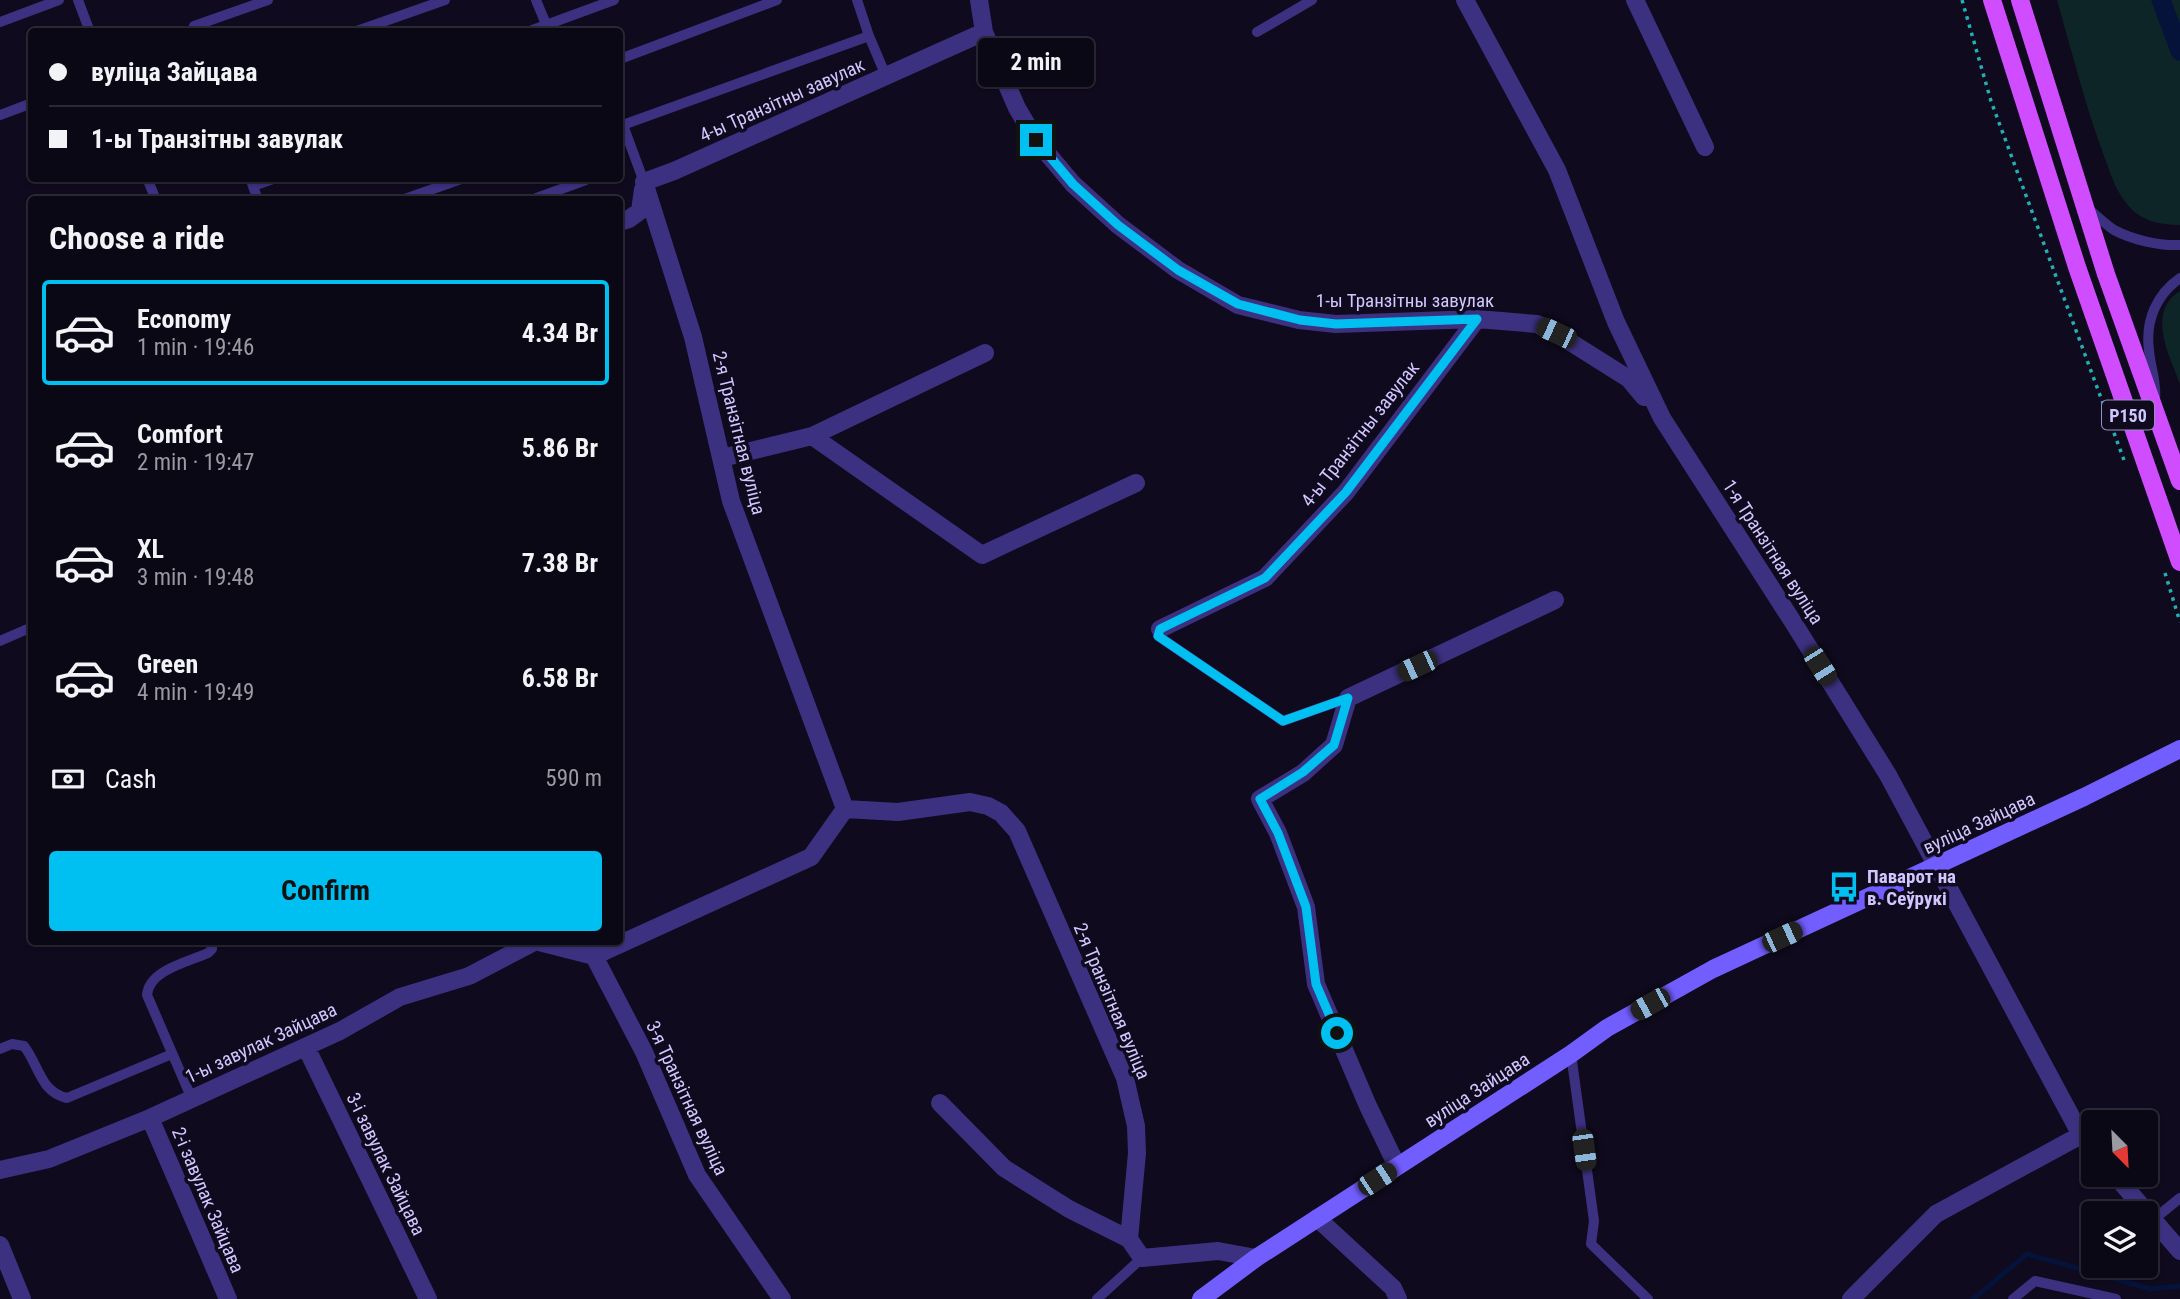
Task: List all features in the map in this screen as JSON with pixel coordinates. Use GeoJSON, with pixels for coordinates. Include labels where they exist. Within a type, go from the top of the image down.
{"type":"FeatureCollection","features":[{"type":"Feature","properties":{"kind":"main road","name":"Р150"},"geometry":{"type":"LineString","coordinates":[[1992,0],[2172,565]]}},
{"type":"Feature","properties":{"kind":"main road","name":"Р150"},"geometry":{"type":"LineString","coordinates":[[2020,0],[2084,206],[2180,481]]}},
{"type":"Feature","properties":{"kind":"street","name":"1-ы Транзітны завулак"},"geometry":{"type":"LineString","coordinates":[[979,0],[984,32],[1017,108],[1036,140],[1073,184],[1118,225],[1178,270],[1238,304],[1300,320],[1336,324],[1477,319],[1537,324],[1629,379],[1661,418]]}},
{"type":"Feature","properties":{"kind":"street","name":"1-я Транзітная вуліца"},"geometry":{"type":"LineString","coordinates":[[1465,0],[1557,170],[1616,322],[1661,418],[1786,610],[1888,775],[2081,1135]]}},
{"type":"Feature","properties":{"kind":"street"},"geometry":{"type":"LineString","coordinates":[[1635,0],[1705,147]]}},
{"type":"Feature","properties":{"kind":"street","name":"4-ы Транзітны завулак"},"geometry":{"type":"LineString","coordinates":[[644,182],[984,32]]}},
{"type":"Feature","properties":{"kind":"street"},"geometry":{"type":"LineString","coordinates":[[623,221],[640,211],[644,182]]}},
{"type":"Feature","properties":{"kind":"street","name":"2-я Транзітная вуліца"},"geometry":{"type":"LineString","coordinates":[[644,182],[693,337],[731,501],[845,809],[898,812],[970,802],[988,806],[1001,813],[1017,831],[1125,1077],[1136,1126],[1137,1153],[1129,1239]]}},
{"type":"Feature","properties":{"kind":"street","name":"4-ы Транзітны завулак"},"geometry":{"type":"LineString","coordinates":[[1160,629],[1265,578],[1346,492],[1477,319]]}},
{"type":"Feature","properties":{"kind":"street"},"geometry":{"type":"LineString","coordinates":[[722,458],[812,436],[985,353]]}},
{"type":"Feature","properties":{"kind":"street"},"geometry":{"type":"LineString","coordinates":[[812,436],[982,555],[1136,484]]}},
{"type":"Feature","properties":{"kind":"street"},"geometry":{"type":"LineString","coordinates":[[1397,1166],[1368,1107],[1316,984],[1306,907],[1278,833],[1260,799],[1303,772],[1334,745],[1348,698],[1555,600]]}},
{"type":"Feature","properties":{"kind":"street","name":"вуліца Зайцава"},"geometry":{"type":"LineString","coordinates":[[1201,1299],[1256,1258],[1607,1028],[1713,969],[2084,797],[2180,749]]}},
{"type":"Feature","properties":{"kind":"street"},"geometry":{"type":"LineString","coordinates":[[623,943],[811,857],[845,809]]}},
{"type":"Feature","properties":{"kind":"street","name":"1-ы завулак Зайцава"},"geometry":{"type":"LineString","coordinates":[[0,1170],[49,1159],[150,1118],[306,1047],[400,997],[469,976],[530,945]]}},
{"type":"Feature","properties":{"kind":"street"},"geometry":{"type":"LineString","coordinates":[[548,945],[594,956],[618,945]]}},
{"type":"Feature","properties":{"kind":"street","name":"3-я Транзітная вуліца"},"geometry":{"type":"LineString","coordinates":[[594,956],[644,1052],[697,1175],[782,1299]]}},
{"type":"Feature","properties":{"kind":"street","name":"3-і завулак Зайцава"},"geometry":{"type":"LineString","coordinates":[[306,1047],[428,1299]]}},
{"type":"Feature","properties":{"kind":"street"},"geometry":{"type":"LineString","coordinates":[[940,1103],[1004,1168],[1069,1209],[1129,1239],[1142,1258],[1218,1251],[1256,1258]]}},
{"type":"Feature","properties":{"kind":"street","name":"2-і завулак Зайцава"},"geometry":{"type":"LineString","coordinates":[[150,1118],[228,1299]]}},
{"type":"Feature","properties":{"kind":"street"},"geometry":{"type":"LineString","coordinates":[[1851,1299],[1936,1214],[2081,1135]]}},
{"type":"Feature","properties":{"kind":"street"},"geometry":{"type":"LineString","coordinates":[[2125,1187],[2137,1201]]}},
{"type":"Feature","properties":{"kind":"street"},"geometry":{"type":"LineString","coordinates":[[1317,1218],[1393,1289],[1398,1299]]}},
{"type":"Feature","properties":{"kind":"street"},"geometry":{"type":"LineString","coordinates":[[2158,1226],[2180,1251]]}},
{"type":"Feature","properties":{"kind":"street"},"geometry":{"type":"LineString","coordinates":[[0,1245],[22,1299]]}},
{"type":"Feature","properties":{"kind":"lane"},"geometry":{"type":"LineString","coordinates":[[0,22],[59,0]]}},
{"type":"Feature","properties":{"kind":"lane"},"geometry":{"type":"LineString","coordinates":[[78,0],[88,28]]}},
{"type":"Feature","properties":{"kind":"lane"},"geometry":{"type":"LineString","coordinates":[[195,28],[194,26],[268,0]]}},
{"type":"Feature","properties":{"kind":"lane"},"geometry":{"type":"LineString","coordinates":[[365,28],[445,0]]}},
{"type":"Feature","properties":{"kind":"lane"},"geometry":{"type":"LineString","coordinates":[[536,0],[547,28],[614,0]]}},
{"type":"Feature","properties":{"kind":"lane"},"geometry":{"type":"LineString","coordinates":[[623,59],[777,0]]}},
{"type":"Feature","properties":{"kind":"lane"},"geometry":{"type":"LineString","coordinates":[[857,0],[886,76]]}},
{"type":"Feature","properties":{"kind":"lane"},"geometry":{"type":"LineString","coordinates":[[1257,32],[1312,0]]}},
{"type":"Feature","properties":{"kind":"lane"},"geometry":{"type":"LineString","coordinates":[[623,125],[869,36]]}},
{"type":"Feature","properties":{"kind":"lane"},"geometry":{"type":"LineString","coordinates":[[0,115],[28,104]]}},
{"type":"Feature","properties":{"kind":"lane"},"geometry":{"type":"LineString","coordinates":[[623,131],[644,182]]}},
{"type":"Feature","properties":{"kind":"lane"},"geometry":{"type":"LineString","coordinates":[[413,196],[453,182]]}},
{"type":"Feature","properties":{"kind":"lane"},"geometry":{"type":"LineString","coordinates":[[542,196],[580,182]]}},
{"type":"Feature","properties":{"kind":"lane"},"geometry":{"type":"LineString","coordinates":[[2084,206],[2114,229],[2147,241],[2180,245]]}},
{"type":"Feature","properties":{"kind":"lane"},"geometry":{"type":"LineString","coordinates":[[2154,412],[2156,389],[2148,347],[2151,320],[2165,288],[2180,278]]}},
{"type":"Feature","properties":{"kind":"lane"},"geometry":{"type":"LineString","coordinates":[[0,641],[28,629]]}},
{"type":"Feature","properties":{"kind":"lane"},"geometry":{"type":"LineString","coordinates":[[1160,629],[1158,636],[1283,721],[1348,698]]}},
{"type":"Feature","properties":{"kind":"lane"},"geometry":{"type":"LineString","coordinates":[[192,1099],[147,995],[147,988],[156,976],[208,953],[212,945]]}},
{"type":"Feature","properties":{"kind":"lane"},"geometry":{"type":"LineString","coordinates":[[0,1049],[12,1044],[24,1046],[50,1091],[67,1098],[172,1054]]}},
{"type":"Feature","properties":{"kind":"lane"},"geometry":{"type":"LineString","coordinates":[[1571,1054],[1594,1221],[1591,1244],[1648,1299]]}},
{"type":"Feature","properties":{"kind":"lane"},"geometry":{"type":"LineString","coordinates":[[2158,1216],[2180,1198]]}},
{"type":"Feature","properties":{"kind":"lane"},"geometry":{"type":"LineString","coordinates":[[1097,1299],[1142,1258]]}},
{"type":"Feature","properties":{"kind":"lane"},"geometry":{"type":"LineString","coordinates":[[2013,1299],[2035,1281],[2116,1299]]}},
{"type":"Feature","properties":{"kind":"path"},"geometry":{"type":"LineString","coordinates":[[1962,0],[1991,101],[2126,466]]}},
{"type":"Feature","properties":{"kind":"path"},"geometry":{"type":"LineString","coordinates":[[2172,565],[2180,622]]}},
{"type":"Feature","properties":{"kind":"green space"},"geometry":{"type":"Polygon","coordinates":[[[2057,0],[2180,0],[2180,225],[2158,223],[2144,218],[2132,210],[2119,193],[2091,117],[2057,0]]]}},
{"type":"Feature","properties":{"kind":"green space"},"geometry":{"type":"Polygon","coordinates":[[[2180,291],[2180,384],[2166,347],[2162,322],[2164,310],[2180,291]]]}},
{"type":"Feature","properties":{"kind":"waterway"},"geometry":{"type":"LineString","coordinates":[[2161,0],[2180,51]]}},
{"type":"Feature","properties":{"kind":"waterway"},"geometry":{"type":"LineString","coordinates":[[1973,1299],[2027,1254],[2151,1289],[2180,1286]]}},
{"type":"Feature","properties":{"kind":"place","name":"Паварот на в. Сеўрукі"},"geometry":{"type":"Point","coordinates":[1844,887]}},
{"type":"Feature","properties":{"kind":"route"},"geometry":{"type":"LineString","coordinates":[[1036,140],[1073,184],[1118,225],[1178,270],[1238,304],[1300,320],[1336,324],[1477,319],[1346,492],[1265,578],[1160,629],[1158,636],[1283,721],[1348,698],[1334,745],[1303,772],[1260,799],[1278,833],[1306,907],[1316,984],[1337,1033]]}}]}
